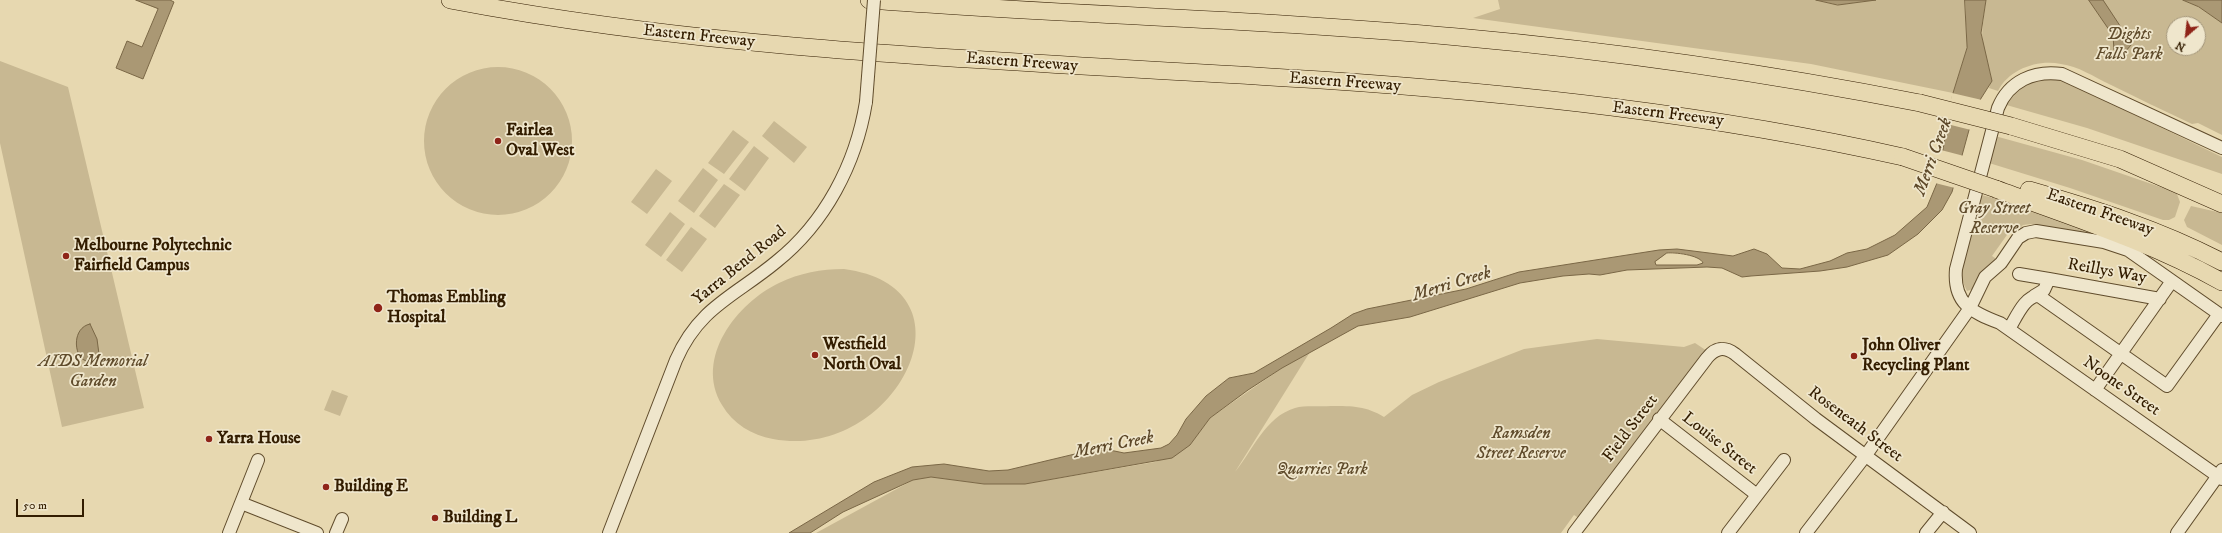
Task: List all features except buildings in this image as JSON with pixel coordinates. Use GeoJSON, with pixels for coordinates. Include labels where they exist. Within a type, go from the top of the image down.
{"type":"FeatureCollection","features":[{"type":"Feature","properties":{"kind":"highway","name":"Eastern Freeway"},"geometry":{"type":"LineString","coordinates":[[450,0],[592,24],[721,40],[935,57],[1322,80],[1524,98],[1656,113],[1754,127],[1903,156],[1997,185],[2128,222],[2171,238],[2222,262]]}},
{"type":"Feature","properties":{"kind":"highway"},"geometry":{"type":"LineString","coordinates":[[869,0],[1384,32],[1519,43],[1754,73],[1920,103],[2011,126],[2120,159],[2222,193]]}},
{"type":"Feature","properties":{"kind":"highway"},"geometry":{"type":"LineString","coordinates":[[2120,159],[2222,204]]}},
{"type":"Feature","properties":{"kind":"highway"},"geometry":{"type":"LineString","coordinates":[[1997,185],[2125,236],[2168,255],[2222,282]]}},
{"type":"Feature","properties":{"kind":"street","name":"Yarra Bend Road"},"geometry":{"type":"LineString","coordinates":[[609,533],[676,360],[686,339],[708,312],[776,262],[817,221],[835,193],[849,164],[860,130],[866,102],[874,0]]}},
{"type":"Feature","properties":{"kind":"street","name":"Noone Street"},"geometry":{"type":"LineString","coordinates":[[2220,475],[2004,326],[1996,316],[1972,305],[1960,285],[1956,269],[1998,108],[2007,92],[2024,78],[2041,72],[2062,74],[2222,148]]}},
{"type":"Feature","properties":{"kind":"street"},"geometry":{"type":"LineString","coordinates":[[1806,533],[1866,455],[1972,305],[1985,277],[2001,263],[2018,238],[2026,233],[2036,231],[2104,242],[2128,250],[2220,315],[2167,386],[2039,296],[2034,296]]}},
{"type":"Feature","properties":{"kind":"street"},"geometry":{"type":"LineString","coordinates":[[2019,274],[2049,279]]}},
{"type":"Feature","properties":{"kind":"street","name":"Reillys Way"},"geometry":{"type":"LineString","coordinates":[[2004,326],[2028,299],[2044,290],[2049,279],[2160,299]]}},
{"type":"Feature","properties":{"kind":"street"},"geometry":{"type":"LineString","coordinates":[[2095,390],[2172,281]]}},
{"type":"Feature","properties":{"kind":"street","name":"Roseneath Street"},"geometry":{"type":"LineString","coordinates":[[1719,349],[1726,349],[1735,354],[1775,387],[1970,533]]}},
{"type":"Feature","properties":{"kind":"street","name":"Field Street"},"geometry":{"type":"LineString","coordinates":[[1578,531],[1659,419],[1707,358],[1719,349]]}},
{"type":"Feature","properties":{"kind":"street","name":"Louise Street"},"geometry":{"type":"LineString","coordinates":[[1659,419],[1757,495]]}},
{"type":"Feature","properties":{"kind":"street"},"geometry":{"type":"LineString","coordinates":[[229,533],[258,460]]}},
{"type":"Feature","properties":{"kind":"street"},"geometry":{"type":"LineString","coordinates":[[1728,533],[1784,460]]}},
{"type":"Feature","properties":{"kind":"street"},"geometry":{"type":"LineString","coordinates":[[2177,533],[2220,475]]}},
{"type":"Feature","properties":{"kind":"street"},"geometry":{"type":"LineString","coordinates":[[241,503],[317,533]]}},
{"type":"Feature","properties":{"kind":"street"},"geometry":{"type":"LineString","coordinates":[[1926,533],[1943,512]]}},
{"type":"Feature","properties":{"kind":"street"},"geometry":{"type":"LineString","coordinates":[[336,533],[342,519]]}},
{"type":"Feature","properties":{"kind":"green space"},"geometry":{"type":"Polygon","coordinates":[[[1498,0],[1816,0],[1838,5],[1876,0],[1965,0],[1967,48],[1953,93],[1811,64],[1473,18],[1500,9],[1498,0]]]}},
{"type":"Feature","properties":{"kind":"green space","name":"Dights Falls Park"},"geometry":{"type":"Polygon","coordinates":[[[1986,0],[2183,0],[2199,7],[2222,23],[2222,135],[2198,123],[2192,124],[2086,72],[2067,65],[2043,63],[2025,67],[2009,77],[1998,91],[1989,88],[1991,75],[1983,48],[1982,28],[1986,0]]]}},
{"type":"Feature","properties":{"kind":"green space","name":"AIDS Memorial Garden"},"geometry":{"type":"Polygon","coordinates":[[[0,61],[68,87],[144,408],[62,427],[0,143],[0,61]]]}},
{"type":"Feature","properties":{"kind":"green space","name":"Fairlea Oval West"},"geometry":{"type":"Polygon","coordinates":[[[505,67],[526,72],[539,79],[555,94],[567,113],[571,127],[571,155],[567,169],[560,182],[545,198],[539,203],[520,212],[505,215],[491,215],[470,210],[457,203],[436,182],[429,169],[425,155],[424,134],[429,113],[436,100],[457,79],[470,72],[484,68],[505,67]]]}},
{"type":"Feature","properties":{"kind":"green space"},"geometry":{"type":"Polygon","coordinates":[[[2035,77],[2061,79],[2222,157],[2222,174],[2087,128],[2003,104],[2009,95],[2035,77]]]}},
{"type":"Feature","properties":{"kind":"green space"},"geometry":{"type":"Polygon","coordinates":[[[774,121],[807,147],[794,163],[762,136],[774,121]]]}},
{"type":"Feature","properties":{"kind":"green space"},"geometry":{"type":"Polygon","coordinates":[[[733,130],[749,142],[724,174],[708,163],[733,130]]]}},
{"type":"Feature","properties":{"kind":"green space"},"geometry":{"type":"Polygon","coordinates":[[[1995,136],[2082,160],[2172,191],[2177,194],[2180,202],[2175,217],[2169,220],[2163,220],[2070,188],[1989,163],[1995,136]]]}},
{"type":"Feature","properties":{"kind":"green space"},"geometry":{"type":"Polygon","coordinates":[[[754,146],[769,158],[745,191],[729,179],[754,146]]]}},
{"type":"Feature","properties":{"kind":"green space"},"geometry":{"type":"Polygon","coordinates":[[[703,168],[718,180],[694,213],[678,201],[703,168]]]}},
{"type":"Feature","properties":{"kind":"green space"},"geometry":{"type":"Polygon","coordinates":[[[656,169],[672,181],[647,214],[631,202],[656,169]]]}},
{"type":"Feature","properties":{"kind":"green space"},"geometry":{"type":"Polygon","coordinates":[[[724,184],[740,195],[715,228],[699,216],[724,184]]]}},
{"type":"Feature","properties":{"kind":"green space","name":"Gray Street Reserve"},"geometry":{"type":"Polygon","coordinates":[[[1981,195],[1994,198],[2092,232],[2084,234],[2031,224],[2023,225],[2019,229],[2014,225],[1992,256],[1998,260],[1973,289],[1967,291],[1960,276],[1981,195]]]}},
{"type":"Feature","properties":{"kind":"green space"},"geometry":{"type":"Polygon","coordinates":[[[2191,206],[2222,213],[2222,245],[2187,227],[2184,220],[2191,206]]]}},
{"type":"Feature","properties":{"kind":"green space"},"geometry":{"type":"Polygon","coordinates":[[[670,212],[685,224],[661,257],[645,245],[670,212]]]}},
{"type":"Feature","properties":{"kind":"green space"},"geometry":{"type":"Polygon","coordinates":[[[691,227],[707,239],[682,272],[666,260],[691,227]]]}},
{"type":"Feature","properties":{"kind":"green space","name":"Westfield North Oval"},"geometry":{"type":"Polygon","coordinates":[[[844,269],[886,283],[910,307],[916,337],[907,370],[886,400],[855,425],[817,439],[773,439],[758,435],[744,428],[726,412],[715,387],[713,369],[717,351],[724,334],[735,318],[748,304],[763,292],[779,283],[811,272],[844,269]]]}},
{"type":"Feature","properties":{"kind":"green space"},"geometry":{"type":"Polygon","coordinates":[[[1597,339],[1684,347],[1695,343],[1707,351],[1703,356],[1700,356],[1583,510],[1584,514],[1580,519],[1574,515],[1561,533],[816,533],[913,480],[931,477],[984,484],[1025,484],[1155,462],[1190,445],[1210,418],[1282,368],[1310,352],[1235,472],[1260,435],[1268,426],[1285,412],[1295,408],[1308,406],[1353,407],[1365,409],[1384,417],[1412,395],[1439,382],[1524,349],[1597,339]]]}},
{"type":"Feature","properties":{"kind":"green space"},"geometry":{"type":"Polygon","coordinates":[[[332,390],[348,396],[340,416],[324,410],[332,390]]]}},
{"type":"Feature","properties":{"kind":"shaded area"},"geometry":{"type":"Polygon","coordinates":[[[136,0],[170,0],[174,2],[143,79],[116,68],[127,41],[142,47],[158,9],[136,0]]]}},
{"type":"Feature","properties":{"kind":"shaded area"},"geometry":{"type":"Polygon","coordinates":[[[1816,0],[1876,0],[1838,5],[1816,0]]]}},
{"type":"Feature","properties":{"kind":"shaded area"},"geometry":{"type":"Polygon","coordinates":[[[1965,0],[1986,0],[1981,33],[1992,81],[1980,100],[1969,130],[1952,192],[1942,210],[1918,234],[1888,255],[1847,267],[1820,271],[1742,277],[1722,268],[1707,267],[1627,270],[1600,275],[1589,274],[1563,276],[1520,283],[1410,317],[1358,326],[1282,368],[1248,390],[1210,418],[1190,445],[1172,458],[1025,484],[984,484],[931,477],[913,480],[843,512],[810,533],[789,533],[874,482],[912,467],[944,464],[989,471],[1008,470],[1100,448],[1124,453],[1161,448],[1169,444],[1177,435],[1186,419],[1206,396],[1229,378],[1254,373],[1353,314],[1367,309],[1466,289],[1519,272],[1659,250],[1677,249],[1733,256],[1754,249],[1767,254],[1782,268],[1800,269],[1830,261],[1847,253],[1867,249],[1895,235],[1927,207],[1937,183],[1953,93],[1967,48],[1965,0]],[[1667,253],[1655,262],[1656,265],[1697,265],[1703,263],[1701,260],[1692,256],[1667,253]]]}},
{"type":"Feature","properties":{"kind":"shaded area"},"geometry":{"type":"Polygon","coordinates":[[[2089,0],[2103,0],[2132,44],[2124,53],[2114,50],[2113,36],[2089,0]]]}},
{"type":"Feature","properties":{"kind":"shaded area"},"geometry":{"type":"Polygon","coordinates":[[[2183,0],[2222,0],[2222,23],[2199,7],[2183,0]]]}},
{"type":"Feature","properties":{"kind":"shaded area"},"geometry":{"type":"Polygon","coordinates":[[[90,324],[97,339],[99,354],[92,360],[85,361],[80,357],[76,342],[78,334],[82,328],[90,324]]]}},
{"type":"Feature","properties":{"kind":"pier"},"geometry":{"type":"Polygon","coordinates":[[[1952,93],[1982,100],[1971,130],[1947,124],[1952,93]]]}},
{"type":"Feature","properties":{"kind":"pier"},"geometry":{"type":"Polygon","coordinates":[[[1941,150],[1964,156],[1955,188],[1935,183],[1941,150]]]}},
{"type":"Feature","properties":{"kind":"place","name":"Fairlea Oval West"},"geometry":{"type":"Point","coordinates":[498,141]}},
{"type":"Feature","properties":{"kind":"place","name":"Melbourne Polytechnic Fairfield Campus"},"geometry":{"type":"Point","coordinates":[66,256]}},
{"type":"Feature","properties":{"kind":"place","name":"Thomas Embling Hospital"},"geometry":{"type":"Point","coordinates":[378,308]}},
{"type":"Feature","properties":{"kind":"place","name":"Westfield North Oval"},"geometry":{"type":"Point","coordinates":[815,355]}},
{"type":"Feature","properties":{"kind":"place","name":"John Oliver Recycling Plant"},"geometry":{"type":"Point","coordinates":[1854,356]}},
{"type":"Feature","properties":{"kind":"place","name":"Yarra House"},"geometry":{"type":"Point","coordinates":[209,439]}},
{"type":"Feature","properties":{"kind":"place","name":"Building E"},"geometry":{"type":"Point","coordinates":[326,487]}},
{"type":"Feature","properties":{"kind":"place","name":"Building L"},"geometry":{"type":"Point","coordinates":[435,518]}},
{"type":"Feature","properties":{"kind":"water label","name":"Merri Creek"},"geometry":{"type":"Point","coordinates":[1934,157]}},
{"type":"Feature","properties":{"kind":"water label","name":"Merri Creek"},"geometry":{"type":"Point","coordinates":[1452,285]}},
{"type":"Feature","properties":{"kind":"water label","name":"Merri Creek"},"geometry":{"type":"Point","coordinates":[1114,446]}},
{"type":"Feature","properties":{"kind":"park label","name":"Ramsden Street Reserve"},"geometry":{"type":"Point","coordinates":[1521,444]}},
{"type":"Feature","properties":{"kind":"park label","name":"Quarries Park"},"geometry":{"type":"Point","coordinates":[1322,470]}}]}
